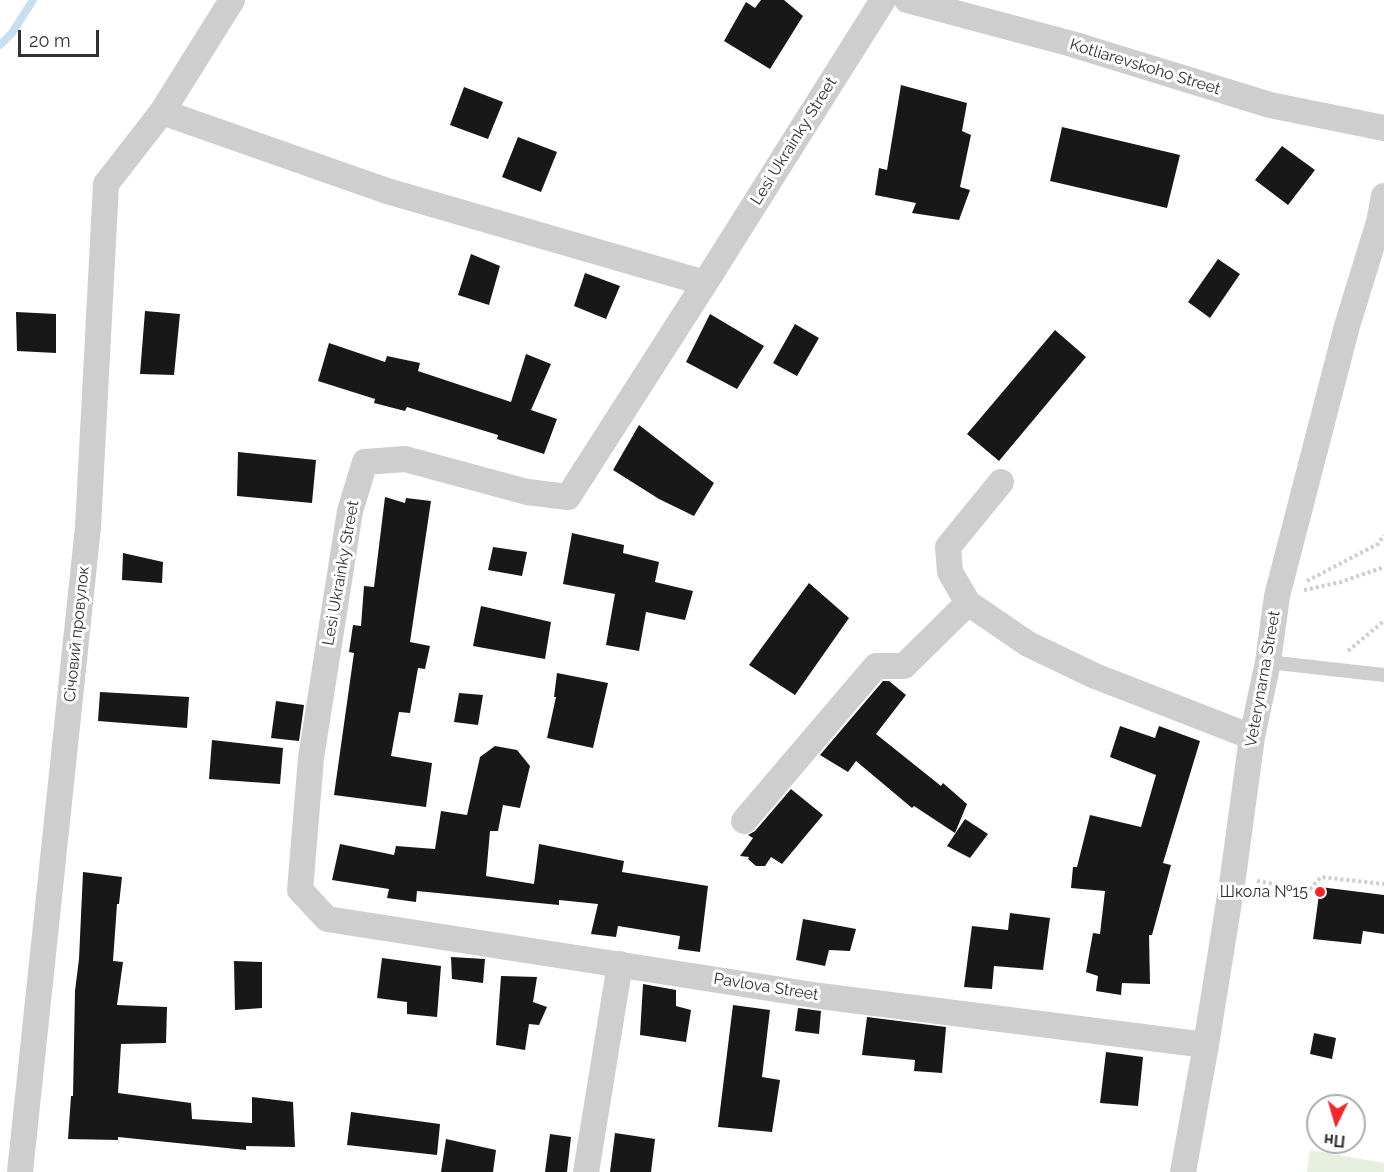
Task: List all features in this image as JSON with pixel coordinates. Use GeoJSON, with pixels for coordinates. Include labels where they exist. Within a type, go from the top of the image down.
{"type":"FeatureCollection","features":[{"type":"Feature","properties":{"kind":"street","name":"Січовий провулок"},"geometry":{"type":"LineString","coordinates":[[20,1172],[88,527],[106,184],[162,112],[232,0]]}},
{"type":"Feature","properties":{"kind":"street","name":"Lesi Ukrainky Street"},"geometry":{"type":"LineString","coordinates":[[327,919],[300,890],[310,770],[350,511],[365,462],[405,459],[527,492],[568,497],[883,0]]}},
{"type":"Feature","properties":{"kind":"street","name":"Kotliarevskoho Street"},"geometry":{"type":"LineString","coordinates":[[907,0],[1072,44],[1270,105],[1384,128]]}},
{"type":"Feature","properties":{"kind":"street"},"geometry":{"type":"LineString","coordinates":[[162,112],[387,191],[705,283]]}},
{"type":"Feature","properties":{"kind":"street","name":"Veterynarna Street"},"geometry":{"type":"LineString","coordinates":[[1183,1172],[1206,1044],[1233,877],[1252,737],[1268,662],[1277,596],[1347,326],[1384,195]]}},
{"type":"Feature","properties":{"kind":"street"},"geometry":{"type":"LineString","coordinates":[[1001,482],[948,547],[950,572],[968,603],[1028,644],[1095,676],[1252,737]]}},
{"type":"Feature","properties":{"kind":"street"},"geometry":{"type":"LineString","coordinates":[[744,821],[876,666],[904,666],[968,603]]}},
{"type":"Feature","properties":{"kind":"street","name":"Pavlova Street"},"geometry":{"type":"LineString","coordinates":[[327,919],[820,996],[1206,1044]]}},
{"type":"Feature","properties":{"kind":"street"},"geometry":{"type":"LineString","coordinates":[[586,1172],[620,964]]}},
{"type":"Feature","properties":{"kind":"lane"},"geometry":{"type":"LineString","coordinates":[[1268,662],[1384,675]]}},
{"type":"Feature","properties":{"kind":"path"},"geometry":{"type":"LineString","coordinates":[[1277,596],[1378,544],[1384,535]]}},
{"type":"Feature","properties":{"kind":"path"},"geometry":{"type":"LineString","coordinates":[[1277,596],[1341,582],[1384,567]]}},
{"type":"Feature","properties":{"kind":"path"},"geometry":{"type":"LineString","coordinates":[[1328,668],[1384,621]]}},
{"type":"Feature","properties":{"kind":"path"},"geometry":{"type":"LineString","coordinates":[[1233,877],[1308,890],[1321,877],[1384,884]]}},
{"type":"Feature","properties":{"kind":"green space"},"geometry":{"type":"Polygon","coordinates":[[[1309,1154],[1333,1154],[1384,1163],[1384,1172],[1307,1172],[1309,1154]]]}},
{"type":"Feature","properties":{"kind":"building"},"geometry":{"type":"Polygon","coordinates":[[[761,0],[784,0],[803,16],[770,69],[724,41],[746,2],[755,8],[761,0]]]}},
{"type":"Feature","properties":{"kind":"building"},"geometry":{"type":"Polygon","coordinates":[[[901,85],[967,103],[962,131],[971,135],[960,187],[970,190],[959,220],[912,213],[916,203],[875,195],[879,168],[887,170],[901,85]]]}},
{"type":"Feature","properties":{"kind":"building"},"geometry":{"type":"Polygon","coordinates":[[[464,87],[503,102],[488,139],[450,125],[464,87]]]}},
{"type":"Feature","properties":{"kind":"building"},"geometry":{"type":"Polygon","coordinates":[[[1062,127],[1180,155],[1167,208],[1050,181],[1062,127]]]}},
{"type":"Feature","properties":{"kind":"building"},"geometry":{"type":"Polygon","coordinates":[[[518,137],[557,152],[541,192],[502,177],[518,137]]]}},
{"type":"Feature","properties":{"kind":"building"},"geometry":{"type":"Polygon","coordinates":[[[1282,146],[1315,170],[1288,205],[1255,180],[1282,146]]]}},
{"type":"Feature","properties":{"kind":"building"},"geometry":{"type":"Polygon","coordinates":[[[471,254],[500,266],[489,305],[458,295],[471,254]]]}},
{"type":"Feature","properties":{"kind":"building"},"geometry":{"type":"Polygon","coordinates":[[[1218,259],[1240,274],[1210,318],[1188,302],[1218,259]]]}},
{"type":"Feature","properties":{"kind":"building"},"geometry":{"type":"Polygon","coordinates":[[[585,273],[620,286],[606,319],[574,306],[585,273]]]}},
{"type":"Feature","properties":{"kind":"building"},"geometry":{"type":"Polygon","coordinates":[[[145,311],[180,314],[174,375],[140,374],[145,311]]]}},
{"type":"Feature","properties":{"kind":"building"},"geometry":{"type":"Polygon","coordinates":[[[16,312],[56,314],[56,353],[17,351],[16,312]]]}},
{"type":"Feature","properties":{"kind":"building"},"geometry":{"type":"Polygon","coordinates":[[[710,314],[764,346],[737,389],[686,362],[710,314]]]}},
{"type":"Feature","properties":{"kind":"building"},"geometry":{"type":"Polygon","coordinates":[[[795,324],[819,338],[797,376],[773,363],[795,324]]]}},
{"type":"Feature","properties":{"kind":"building"},"geometry":{"type":"Polygon","coordinates":[[[1055,330],[1086,357],[999,461],[967,434],[1055,330]]]}},
{"type":"Feature","properties":{"kind":"building"},"geometry":{"type":"Polygon","coordinates":[[[329,343],[385,362],[387,356],[420,363],[418,371],[511,402],[526,354],[551,364],[531,410],[557,419],[544,454],[497,439],[498,435],[407,407],[405,411],[374,403],[375,399],[318,381],[329,343]]]}},
{"type":"Feature","properties":{"kind":"building"},"geometry":{"type":"Polygon","coordinates":[[[639,425],[714,483],[694,516],[659,499],[613,470],[639,425]]]}},
{"type":"Feature","properties":{"kind":"building"},"geometry":{"type":"Polygon","coordinates":[[[238,452],[316,460],[312,503],[237,496],[238,452]]]}},
{"type":"Feature","properties":{"kind":"building"},"geometry":{"type":"Polygon","coordinates":[[[385,497],[405,503],[406,498],[431,501],[410,642],[430,646],[425,669],[418,668],[410,713],[399,712],[391,756],[432,763],[426,807],[334,795],[354,653],[349,652],[353,625],[361,626],[364,586],[374,587],[385,497]]]}},
{"type":"Feature","properties":{"kind":"building"},"geometry":{"type":"Polygon","coordinates":[[[572,533],[624,545],[623,553],[659,562],[655,582],[693,591],[685,620],[646,612],[639,651],[606,645],[615,594],[563,584],[572,533]]]}},
{"type":"Feature","properties":{"kind":"building"},"geometry":{"type":"Polygon","coordinates":[[[493,547],[527,552],[522,576],[488,570],[493,547]]]}},
{"type":"Feature","properties":{"kind":"building"},"geometry":{"type":"Polygon","coordinates":[[[123,553],[163,562],[162,583],[122,580],[123,553]]]}},
{"type":"Feature","properties":{"kind":"building"},"geometry":{"type":"Polygon","coordinates":[[[809,583],[849,618],[795,695],[749,665],[809,583]]]}},
{"type":"Feature","properties":{"kind":"building"},"geometry":{"type":"Polygon","coordinates":[[[481,606],[551,622],[545,659],[473,646],[481,606]]]}},
{"type":"Feature","properties":{"kind":"building"},"geometry":{"type":"Polygon","coordinates":[[[557,673],[608,683],[593,748],[547,738],[556,697],[554,697],[557,673]]]}},
{"type":"Feature","properties":{"kind":"building"},"geometry":{"type":"Polygon","coordinates":[[[883,681],[889,681],[906,695],[876,734],[941,786],[943,783],[967,804],[955,833],[914,806],[912,808],[856,761],[848,772],[820,755],[883,681]]]}},
{"type":"Feature","properties":{"kind":"building"},"geometry":{"type":"Polygon","coordinates":[[[100,692],[189,697],[187,728],[98,721],[100,692]]]}},
{"type":"Feature","properties":{"kind":"building"},"geometry":{"type":"Polygon","coordinates":[[[459,693],[483,695],[478,725],[454,722],[459,693]]]}},
{"type":"Feature","properties":{"kind":"building"},"geometry":{"type":"Polygon","coordinates":[[[276,701],[304,705],[299,741],[271,738],[276,701]]]}},
{"type":"Feature","properties":{"kind":"building"},"geometry":{"type":"Polygon","coordinates":[[[1120,726],[1155,738],[1159,726],[1200,741],[1163,863],[1171,865],[1152,935],[1149,935],[1150,984],[1122,983],[1121,995],[1096,991],[1098,976],[1086,972],[1093,933],[1100,934],[1105,891],[1071,888],[1073,867],[1077,867],[1090,815],[1141,827],[1156,775],[1110,757],[1120,726]]]}},
{"type":"Feature","properties":{"kind":"building"},"geometry":{"type":"Polygon","coordinates":[[[212,740],[283,748],[280,784],[209,779],[212,740]]]}},
{"type":"Feature","properties":{"kind":"building"},"geometry":{"type":"Polygon","coordinates":[[[495,746],[517,750],[530,766],[520,808],[503,805],[498,831],[490,831],[486,876],[534,884],[539,844],[624,861],[622,872],[708,886],[700,952],[678,949],[680,936],[618,926],[616,937],[591,934],[598,904],[559,900],[559,905],[417,891],[416,902],[387,898],[389,889],[332,880],[340,844],[394,855],[396,846],[435,849],[441,811],[467,815],[480,757],[495,746]]]}},
{"type":"Feature","properties":{"kind":"building"},"geometry":{"type":"Polygon","coordinates":[[[791,789],[823,815],[782,864],[771,857],[765,866],[756,866],[748,859],[749,857],[740,856],[753,838],[748,835],[755,831],[791,789]]]}},
{"type":"Feature","properties":{"kind":"building"},"geometry":{"type":"Polygon","coordinates":[[[965,819],[988,834],[970,858],[947,846],[965,819]]]}},
{"type":"Feature","properties":{"kind":"building"},"geometry":{"type":"Polygon","coordinates":[[[83,872],[122,877],[119,904],[117,904],[113,961],[123,962],[117,1005],[167,1007],[166,1043],[121,1044],[118,1093],[191,1103],[192,1119],[252,1123],[252,1097],[293,1102],[295,1147],[246,1146],[246,1150],[118,1137],[118,1140],[68,1139],[71,1096],[73,1096],[75,991],[79,959],[83,872]]]}},
{"type":"Feature","properties":{"kind":"building"},"geometry":{"type":"Polygon","coordinates":[[[1320,887],[1384,895],[1384,934],[1363,931],[1361,944],[1313,939],[1320,887]]]}},
{"type":"Feature","properties":{"kind":"building"},"geometry":{"type":"Polygon","coordinates":[[[1010,913],[1050,918],[1043,970],[994,966],[992,989],[964,987],[972,926],[1008,930],[1010,913]]]}},
{"type":"Feature","properties":{"kind":"building"},"geometry":{"type":"Polygon","coordinates":[[[803,919],[856,929],[850,951],[829,950],[825,966],[796,960],[803,919]]]}},
{"type":"Feature","properties":{"kind":"building"},"geometry":{"type":"Polygon","coordinates":[[[451,957],[485,959],[483,983],[452,979],[451,957]]]}},
{"type":"Feature","properties":{"kind":"building"},"geometry":{"type":"Polygon","coordinates":[[[382,958],[441,966],[437,1017],[407,1014],[407,1002],[377,998],[382,958]]]}},
{"type":"Feature","properties":{"kind":"building"},"geometry":{"type":"Polygon","coordinates":[[[234,961],[262,962],[262,1008],[235,1010],[234,961]]]}},
{"type":"Feature","properties":{"kind":"building"},"geometry":{"type":"Polygon","coordinates":[[[501,976],[537,977],[533,1002],[547,1007],[539,1025],[529,1024],[525,1050],[496,1045],[501,976]]]}},
{"type":"Feature","properties":{"kind":"building"},"geometry":{"type":"Polygon","coordinates":[[[643,984],[676,990],[676,1006],[691,1010],[686,1042],[640,1035],[643,984]]]}},
{"type":"Feature","properties":{"kind":"building"},"geometry":{"type":"Polygon","coordinates":[[[733,1005],[770,1010],[762,1077],[780,1080],[772,1132],[718,1127],[733,1005]]]}},
{"type":"Feature","properties":{"kind":"building"},"geometry":{"type":"Polygon","coordinates":[[[798,1008],[821,1011],[819,1034],[795,1031],[798,1008]]]}},
{"type":"Feature","properties":{"kind":"building"},"geometry":{"type":"Polygon","coordinates":[[[867,1017],[946,1027],[942,1073],[914,1071],[915,1060],[862,1055],[867,1017]]]}},
{"type":"Feature","properties":{"kind":"building"},"geometry":{"type":"Polygon","coordinates":[[[1314,1033],[1336,1038],[1332,1059],[1310,1054],[1314,1033]]]}},
{"type":"Feature","properties":{"kind":"building"},"geometry":{"type":"Polygon","coordinates":[[[1106,1052],[1143,1057],[1138,1106],[1100,1103],[1106,1052]]]}},
{"type":"Feature","properties":{"kind":"building"},"geometry":{"type":"Polygon","coordinates":[[[351,1112],[440,1124],[437,1155],[347,1145],[351,1112]]]}},
{"type":"Feature","properties":{"kind":"building"},"geometry":{"type":"Polygon","coordinates":[[[615,1133],[655,1139],[651,1172],[610,1172],[615,1133]]]}},
{"type":"Feature","properties":{"kind":"building"},"geometry":{"type":"Polygon","coordinates":[[[550,1134],[571,1137],[567,1172],[545,1172],[550,1134]]]}},
{"type":"Feature","properties":{"kind":"building"},"geometry":{"type":"Polygon","coordinates":[[[446,1139],[496,1150],[493,1172],[441,1172],[446,1139]]]}},
{"type":"Feature","properties":{"kind":"waterway"},"geometry":{"type":"LineString","coordinates":[[0,45],[12,33],[33,0]]}},
{"type":"Feature","properties":{"kind":"place","name":"Школа №15"},"geometry":{"type":"Point","coordinates":[1320,892]}}]}
